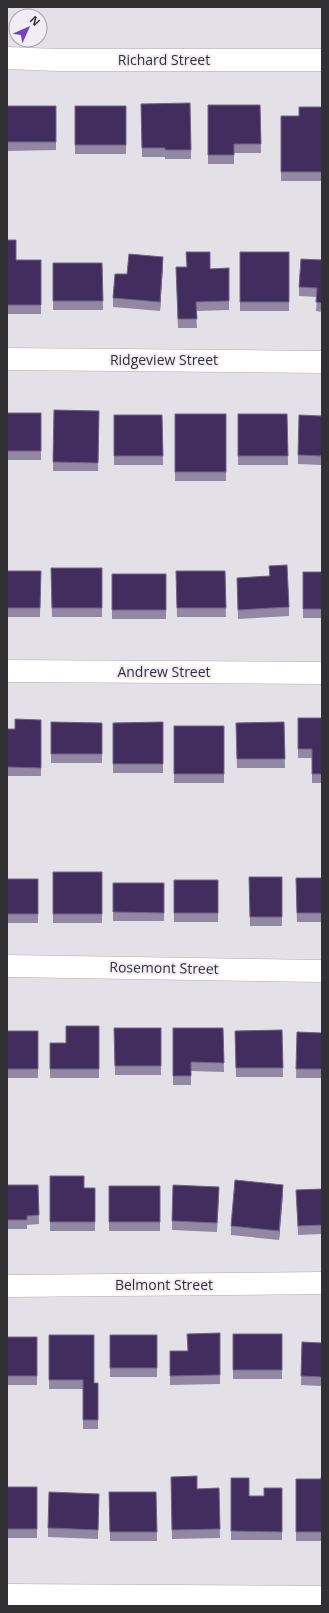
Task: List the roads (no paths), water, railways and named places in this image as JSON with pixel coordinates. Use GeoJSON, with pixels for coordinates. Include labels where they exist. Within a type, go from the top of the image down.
{"type":"FeatureCollection","features":[{"type":"Feature","properties":{"kind":"street","name":"Richard Street"},"geometry":{"type":"LineString","coordinates":[[7,58],[57,60],[322,60]]}},
{"type":"Feature","properties":{"kind":"street","name":"Ridgeview Street"},"geometry":{"type":"LineString","coordinates":[[7,358],[322,362]]}},
{"type":"Feature","properties":{"kind":"street","name":"Andrew Street"},"geometry":{"type":"LineString","coordinates":[[7,671],[322,673]]}},
{"type":"Feature","properties":{"kind":"street","name":"Rosemont Street"},"geometry":{"type":"LineString","coordinates":[[7,966],[322,971]]}},
{"type":"Feature","properties":{"kind":"street","name":"Belmont Street"},"geometry":{"type":"LineString","coordinates":[[7,1286],[322,1284]]}},
{"type":"Feature","properties":{"kind":"street"},"geometry":{"type":"LineString","coordinates":[[7,1595],[322,1597]]}}]}
